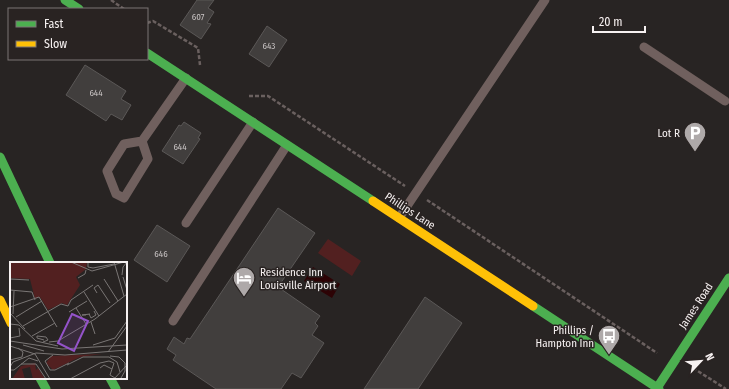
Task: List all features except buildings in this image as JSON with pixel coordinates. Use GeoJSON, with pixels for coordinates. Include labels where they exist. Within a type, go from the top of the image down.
{"type":"FeatureCollection","features":[{"type":"Feature","properties":{"kind":"main road"},"geometry":{"type":"LineString","coordinates":[[65,0],[77,8]]}},
{"type":"Feature","properties":{"kind":"main road","name":"Phillips Lane"},"geometry":{"type":"LineString","coordinates":[[148,54],[658,388]]}},
{"type":"Feature","properties":{"kind":"main road"},"geometry":{"type":"LineString","coordinates":[[0,157],[50,262]]}},
{"type":"Feature","properties":{"kind":"main road","name":"James Road"},"geometry":{"type":"LineString","coordinates":[[658,388],[729,278]]}},
{"type":"Feature","properties":{"kind":"main road"},"geometry":{"type":"LineString","coordinates":[[0,300],[10,321]]}},
{"type":"Feature","properties":{"kind":"main road"},"geometry":{"type":"LineString","coordinates":[[41,379],[46,389]]}},
{"type":"Feature","properties":{"kind":"main road"},"geometry":{"type":"LineString","coordinates":[[111,379],[116,389]]}},
{"type":"Feature","properties":{"kind":"lane"},"geometry":{"type":"LineString","coordinates":[[399,218],[545,0]]}},
{"type":"Feature","properties":{"kind":"lane"},"geometry":{"type":"LineString","coordinates":[[644,47],[725,101]]}},
{"type":"Feature","properties":{"kind":"lane"},"geometry":{"type":"LineString","coordinates":[[142,141],[148,159],[124,198],[116,194],[107,171],[124,144],[142,141],[186,78]]}},
{"type":"Feature","properties":{"kind":"lane"},"geometry":{"type":"LineString","coordinates":[[186,223],[254,122]]}},
{"type":"Feature","properties":{"kind":"lane"},"geometry":{"type":"LineString","coordinates":[[173,321],[287,145]]}},
{"type":"Feature","properties":{"kind":"path"},"geometry":{"type":"LineString","coordinates":[[111,0],[123,8]]}},
{"type":"Feature","properties":{"kind":"path"},"geometry":{"type":"LineString","coordinates":[[148,23],[153,21],[198,48],[200,66]]}},
{"type":"Feature","properties":{"kind":"path"},"geometry":{"type":"LineString","coordinates":[[246,96],[268,96],[405,186]]}},
{"type":"Feature","properties":{"kind":"path"},"geometry":{"type":"LineString","coordinates":[[427,200],[658,354]]}},
{"type":"Feature","properties":{"kind":"path"},"geometry":{"type":"LineString","coordinates":[[688,369],[692,368],[726,389]]}},
{"type":"Feature","properties":{"kind":"shaded area"},"geometry":{"type":"Polygon","coordinates":[[[328,239],[361,261],[352,276],[318,253],[328,239]]]}},
{"type":"Feature","properties":{"kind":"shaded area"},"geometry":{"type":"Polygon","coordinates":[[[313,267],[340,284],[332,298],[304,281],[313,267]]]}},
{"type":"Feature","properties":{"kind":"traffic: fast"},"geometry":{"type":"LineString","coordinates":[[65,0],[77,8]]}},
{"type":"Feature","properties":{"kind":"traffic: fast"},"geometry":{"type":"LineString","coordinates":[[148,54],[373,201]]}},
{"type":"Feature","properties":{"kind":"traffic: fast"},"geometry":{"type":"LineString","coordinates":[[0,157],[50,262]]}},
{"type":"Feature","properties":{"kind":"traffic: fast"},"geometry":{"type":"LineString","coordinates":[[657,388],[729,278]]}},
{"type":"Feature","properties":{"kind":"traffic: fast"},"geometry":{"type":"LineString","coordinates":[[533,306],[659,389]]}},
{"type":"Feature","properties":{"kind":"traffic: fast"},"geometry":{"type":"LineString","coordinates":[[41,379],[46,389]]}},
{"type":"Feature","properties":{"kind":"traffic: fast"},"geometry":{"type":"LineString","coordinates":[[111,379],[116,389]]}},
{"type":"Feature","properties":{"kind":"traffic: slow"},"geometry":{"type":"LineString","coordinates":[[373,201],[533,306]]}},
{"type":"Feature","properties":{"kind":"traffic: slow"},"geometry":{"type":"LineString","coordinates":[[0,300],[10,321]]}},
{"type":"Feature","properties":{"kind":"place","name":"Lot R"},"geometry":{"type":"Point","coordinates":[695,152]}},
{"type":"Feature","properties":{"kind":"place","name":"Residence Inn Louisville Airport"},"geometry":{"type":"Point","coordinates":[244,298]}},
{"type":"Feature","properties":{"kind":"place","name":"Phillips / Hampton Inn"},"geometry":{"type":"Point","coordinates":[609,356]}}]}
